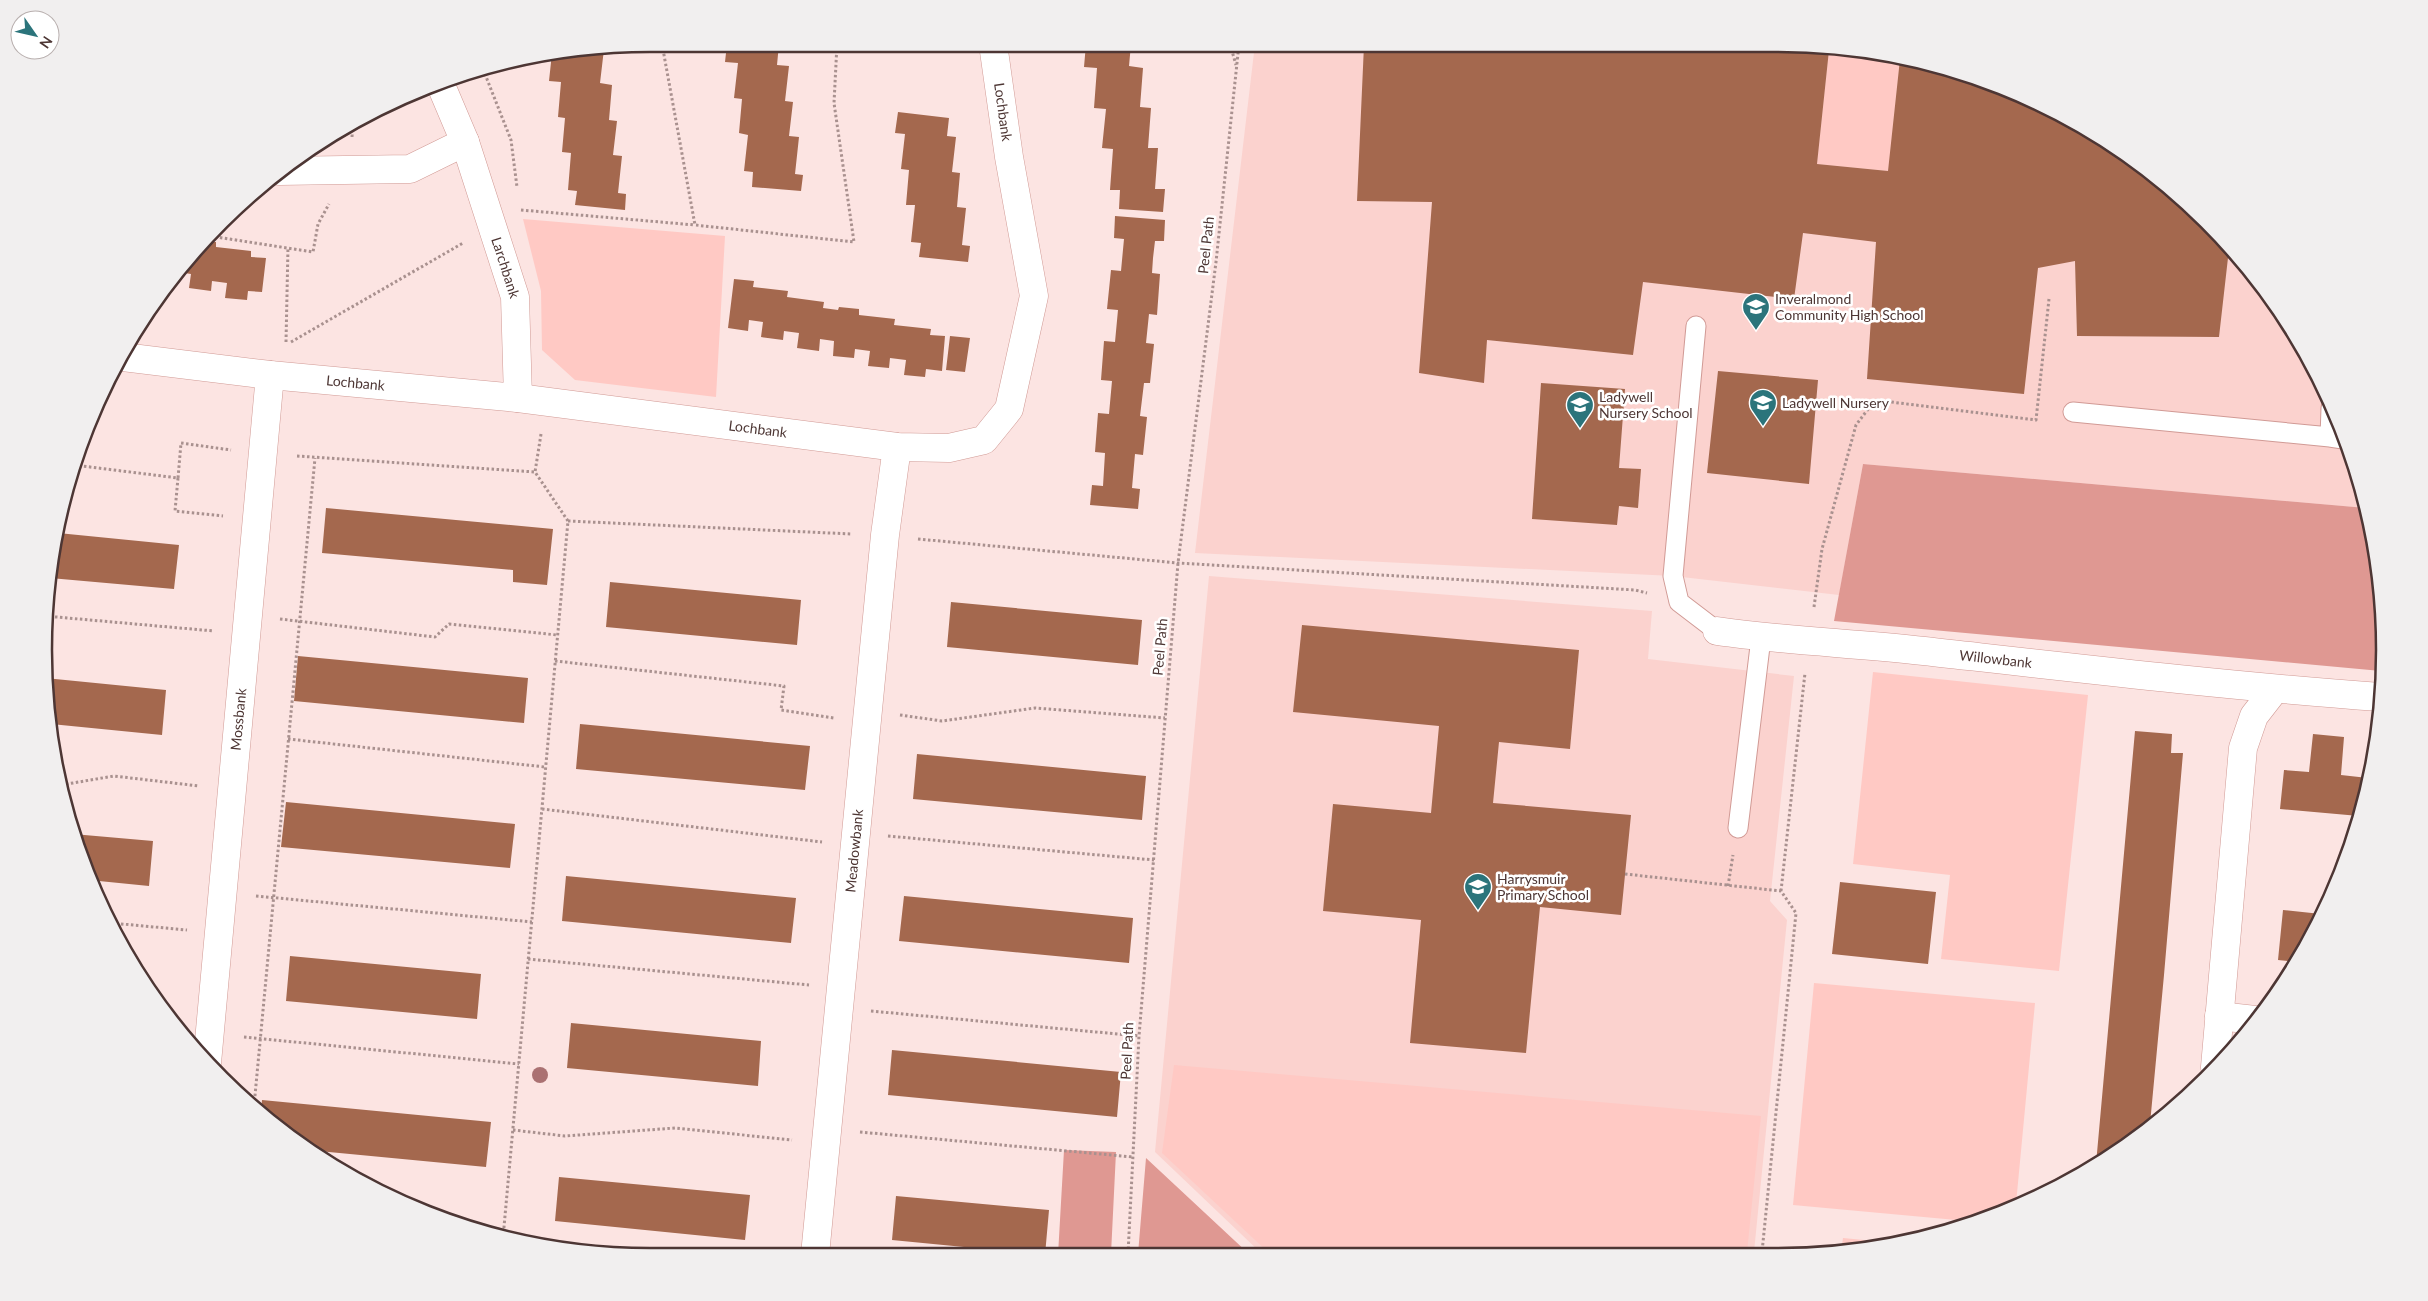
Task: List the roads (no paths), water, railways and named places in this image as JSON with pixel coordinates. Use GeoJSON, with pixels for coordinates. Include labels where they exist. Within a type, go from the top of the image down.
{"type":"FeatureCollection","features":[{"type":"Feature","properties":{"kind":"street","name":"Lochbank"},"geometry":{"type":"LineString","coordinates":[[129,358],[270,376],[518,398],[896,447],[949,448],[984,440],[1009,409],[1034,296],[1009,157],[994,52]]}},
{"type":"Feature","properties":{"kind":"street","name":"Larchbank"},"geometry":{"type":"LineString","coordinates":[[443,90],[465,142],[515,297],[518,398]]}},
{"type":"Feature","properties":{"kind":"street"},"geometry":{"type":"LineString","coordinates":[[293,171],[410,169],[465,142]]}},
{"type":"Feature","properties":{"kind":"street","name":"Mossbank"},"geometry":{"type":"LineString","coordinates":[[208,1052],[270,376]]}},
{"type":"Feature","properties":{"kind":"street","name":"Meadowbank"},"geometry":{"type":"LineString","coordinates":[[816,1248],[885,536],[896,447]]}},
{"type":"Feature","properties":{"kind":"street","name":"Willowbank"},"geometry":{"type":"LineString","coordinates":[[1717,631],[1761,638],[1850,643],[2274,689],[2373,696]]}},
{"type":"Feature","properties":{"kind":"street"},"geometry":{"type":"LineString","coordinates":[[2216,1057],[2244,748],[2254,716],[2274,689]]}},
{"type":"Feature","properties":{"kind":"street"},"geometry":{"type":"LineString","coordinates":[[2219,1016],[2248,1019]]}},
{"type":"Feature","properties":{"kind":"lane"},"geometry":{"type":"LineString","coordinates":[[1696,326],[1673,576],[1679,602],[1717,631]]}},
{"type":"Feature","properties":{"kind":"lane"},"geometry":{"type":"LineString","coordinates":[[2074,412],[2336,438]]}},
{"type":"Feature","properties":{"kind":"lane"},"geometry":{"type":"LineString","coordinates":[[1738,828],[1761,638]]}},
{"type":"Feature","properties":{"kind":"place","name":"Inveralmond Community High School"},"geometry":{"type":"Point","coordinates":[1756,331]}},
{"type":"Feature","properties":{"kind":"place","name":"Ladywell Nursery"},"geometry":{"type":"Point","coordinates":[1763,427]}},
{"type":"Feature","properties":{"kind":"place","name":"Ladywell Nursery School"},"geometry":{"type":"Point","coordinates":[1580,429]}},
{"type":"Feature","properties":{"kind":"place","name":"Harrysmuir Primary School"},"geometry":{"type":"Point","coordinates":[1478,911]}}]}
